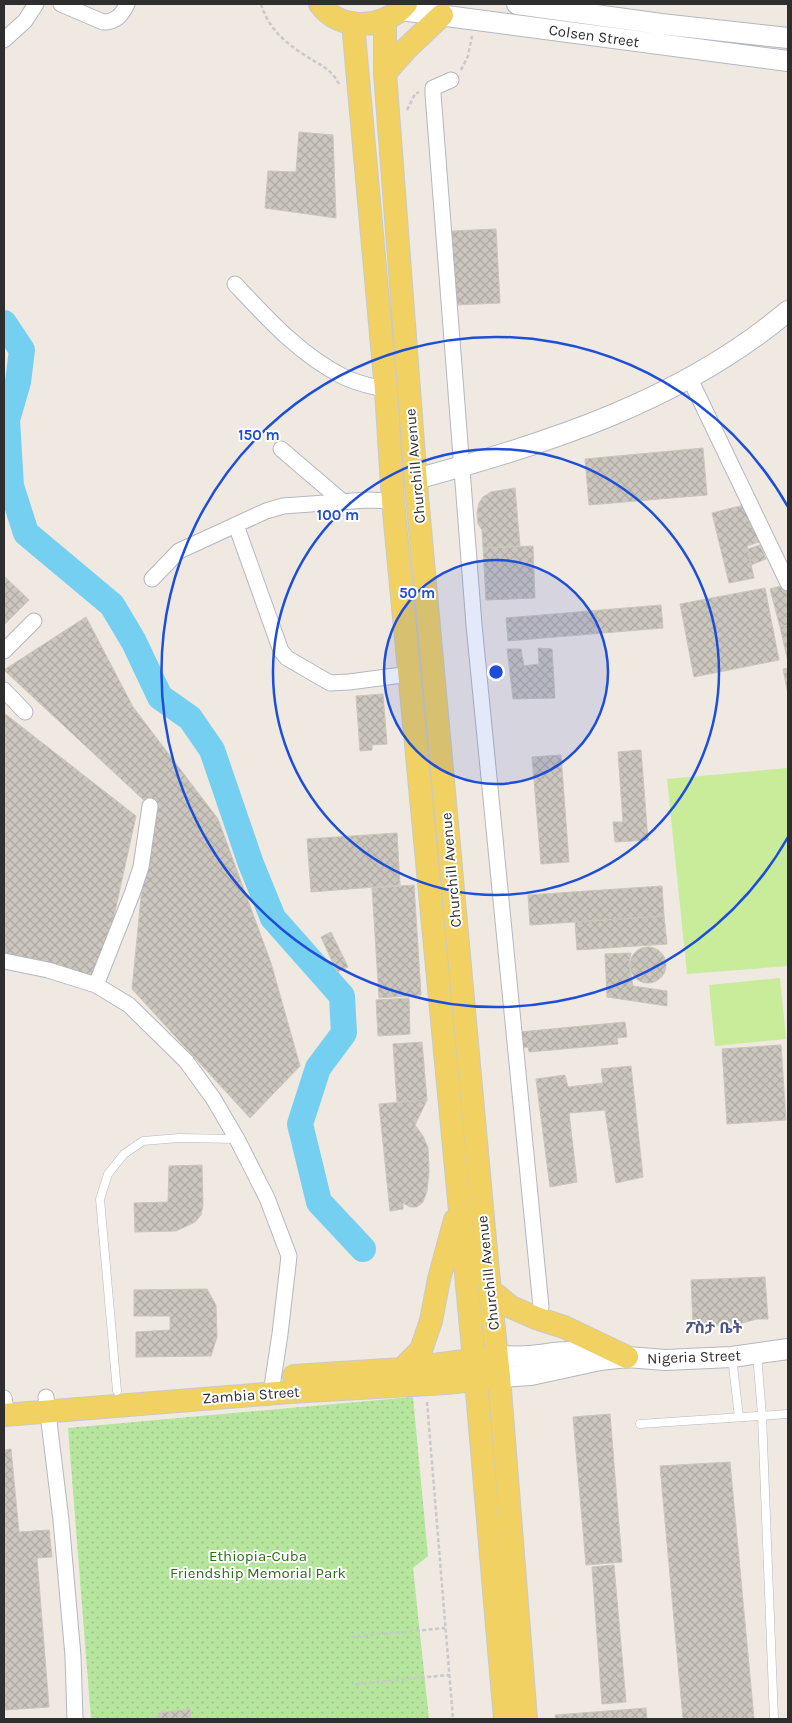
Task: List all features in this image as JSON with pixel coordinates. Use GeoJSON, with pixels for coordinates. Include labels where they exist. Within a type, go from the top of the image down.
{"type":"FeatureCollection","features":[{"type":"Feature","properties":{"kind":"main road"},"geometry":{"type":"LineString","coordinates":[[320,4],[336,18],[353,23],[369,24],[397,11]]}},
{"type":"Feature","properties":{"kind":"main road"},"geometry":{"type":"LineString","coordinates":[[517,4],[661,24],[788,38]]}},
{"type":"Feature","properties":{"kind":"main road","name":"Churchill Avenue"},"geometry":{"type":"LineString","coordinates":[[397,11],[385,73],[416,479],[498,1367],[526,1719]]}},
{"type":"Feature","properties":{"kind":"main road","name":"Colsen Street"},"geometry":{"type":"LineString","coordinates":[[397,11],[442,15],[788,61]]}},
{"type":"Feature","properties":{"kind":"main road"},"geometry":{"type":"LineString","coordinates":[[385,73],[406,49],[442,15]]}},
{"type":"Feature","properties":{"kind":"main road","name":"Churchill Avenue"},"geometry":{"type":"LineString","coordinates":[[353,23],[386,390],[393,501],[475,1370],[505,1719]]}},
{"type":"Feature","properties":{"kind":"main road"},"geometry":{"type":"LineString","coordinates":[[416,479],[462,466],[610,417],[690,379],[765,330],[788,310]]}},
{"type":"Feature","properties":{"kind":"main road"},"geometry":{"type":"LineString","coordinates":[[402,1369],[421,1350],[431,1321],[439,1279],[459,1205]]}},
{"type":"Feature","properties":{"kind":"main road"},"geometry":{"type":"LineString","coordinates":[[490,1290],[511,1307],[564,1327],[627,1357]]}},
{"type":"Feature","properties":{"kind":"main road","name":"Nigeria Street"},"geometry":{"type":"LineString","coordinates":[[498,1367],[530,1356],[561,1351],[583,1353],[600,1360],[627,1357],[665,1360],[757,1354],[788,1349]]}},
{"type":"Feature","properties":{"kind":"main road","name":"Zambia Street"},"geometry":{"type":"LineString","coordinates":[[5,1405],[47,1404],[272,1386],[402,1369],[475,1370],[498,1367]]}},
{"type":"Feature","properties":{"kind":"main road","name":"Zambia Street"},"geometry":{"type":"LineString","coordinates":[[272,1386],[426,1384],[475,1370]]}},
{"type":"Feature","properties":{"kind":"street"},"geometry":{"type":"LineString","coordinates":[[4,40],[25,21],[36,4]]}},
{"type":"Feature","properties":{"kind":"street"},"geometry":{"type":"LineString","coordinates":[[61,4],[103,22],[108,22],[122,14],[127,4]]}},
{"type":"Feature","properties":{"kind":"street"},"geometry":{"type":"LineString","coordinates":[[451,80],[433,88],[474,625],[541,1307]]}},
{"type":"Feature","properties":{"kind":"street"},"geometry":{"type":"LineString","coordinates":[[235,284],[280,332],[313,358],[343,376],[386,390]]}},
{"type":"Feature","properties":{"kind":"street"},"geometry":{"type":"LineString","coordinates":[[690,379],[788,583]]}},
{"type":"Feature","properties":{"kind":"street"},"geometry":{"type":"LineString","coordinates":[[281,449],[343,502]]}},
{"type":"Feature","properties":{"kind":"street"},"geometry":{"type":"LineString","coordinates":[[152,579],[179,551],[266,511],[283,506],[393,501]]}},
{"type":"Feature","properties":{"kind":"street"},"geometry":{"type":"LineString","coordinates":[[236,525],[281,651],[287,658],[330,683],[410,674]]}},
{"type":"Feature","properties":{"kind":"street"},"geometry":{"type":"LineString","coordinates":[[4,651],[34,621]]}},
{"type":"Feature","properties":{"kind":"street"},"geometry":{"type":"LineString","coordinates":[[4,690],[25,712]]}},
{"type":"Feature","properties":{"kind":"street"},"geometry":{"type":"LineString","coordinates":[[96,985],[141,867],[150,806]]}},
{"type":"Feature","properties":{"kind":"street"},"geometry":{"type":"LineString","coordinates":[[4,961],[48,970],[96,985],[129,1005],[186,1061],[213,1098],[268,1198],[289,1256],[272,1386]]}},
{"type":"Feature","properties":{"kind":"street"},"geometry":{"type":"LineString","coordinates":[[47,1404],[61,1520],[73,1656],[75,1719]]}},
{"type":"Feature","properties":{"kind":"lane"},"geometry":{"type":"LineString","coordinates":[[118,1398],[100,1199],[108,1174],[124,1154],[143,1141],[179,1138],[237,1139]]}},
{"type":"Feature","properties":{"kind":"lane"},"geometry":{"type":"LineString","coordinates":[[757,1354],[762,1416],[774,1719]]}},
{"type":"Feature","properties":{"kind":"lane"},"geometry":{"type":"LineString","coordinates":[[732,1356],[739,1417]]}},
{"type":"Feature","properties":{"kind":"lane"},"geometry":{"type":"LineString","coordinates":[[640,1424],[788,1414]]}},
{"type":"Feature","properties":{"kind":"path"},"geometry":{"type":"LineString","coordinates":[[261,4],[271,28],[303,54],[327,68],[339,84],[340,92]]}},
{"type":"Feature","properties":{"kind":"path"},"geometry":{"type":"LineString","coordinates":[[451,80],[462,68],[468,56],[473,20]]}},
{"type":"Feature","properties":{"kind":"path"},"geometry":{"type":"LineString","coordinates":[[388,112],[407,110],[416,94],[433,88]]}},
{"type":"Feature","properties":{"kind":"path"},"geometry":{"type":"LineString","coordinates":[[426,1384],[453,1719]]}},
{"type":"Feature","properties":{"kind":"path"},"geometry":{"type":"LineString","coordinates":[[351,1637],[445,1628]]}},
{"type":"Feature","properties":{"kind":"path"},"geometry":{"type":"LineString","coordinates":[[356,1684],[449,1675]]}},
{"type":"Feature","properties":{"kind":"green space"},"geometry":{"type":"Polygon","coordinates":[[[788,768],[788,966],[687,974],[667,779],[788,768]]]}},
{"type":"Feature","properties":{"kind":"green space"},"geometry":{"type":"Polygon","coordinates":[[[780,978],[786,1039],[715,1046],[709,985],[780,978]]]}},
{"type":"Feature","properties":{"kind":"green space","name":"Ethiopia-Cuba Friendship Memorial Park"},"geometry":{"type":"Polygon","coordinates":[[[413,1397],[428,1556],[413,1568],[429,1719],[91,1719],[68,1428],[413,1397]]]}},
{"type":"Feature","properties":{"kind":"building"},"geometry":{"type":"Polygon","coordinates":[[[299,132],[333,135],[336,218],[265,208],[268,171],[296,172],[299,132]]]}},
{"type":"Feature","properties":{"kind":"building"},"geometry":{"type":"Polygon","coordinates":[[[496,229],[500,303],[455,305],[452,231],[496,229]]]}},
{"type":"Feature","properties":{"kind":"building"},"geometry":{"type":"Polygon","coordinates":[[[703,448],[707,495],[589,505],[585,459],[703,448]]]}},
{"type":"Feature","properties":{"kind":"building"},"geometry":{"type":"Polygon","coordinates":[[[515,488],[520,546],[483,548],[482,530],[478,524],[477,513],[479,503],[483,497],[491,492],[515,488]]]}},
{"type":"Feature","properties":{"kind":"building"},"geometry":{"type":"Polygon","coordinates":[[[744,505],[762,541],[747,546],[754,578],[729,583],[712,513],[744,505]]]}},
{"type":"Feature","properties":{"kind":"building"},"geometry":{"type":"Polygon","coordinates":[[[760,545],[766,559],[751,565],[748,549],[760,545]]]}},
{"type":"Feature","properties":{"kind":"building"},"geometry":{"type":"Polygon","coordinates":[[[533,546],[535,598],[486,600],[483,548],[533,546]]]}},
{"type":"Feature","properties":{"kind":"building"},"geometry":{"type":"Polygon","coordinates":[[[4,576],[29,600],[4,625],[4,576]]]}},
{"type":"Feature","properties":{"kind":"building"},"geometry":{"type":"Polygon","coordinates":[[[784,585],[788,596],[788,625],[780,627],[770,589],[784,585]]]}},
{"type":"Feature","properties":{"kind":"building"},"geometry":{"type":"Polygon","coordinates":[[[765,588],[779,660],[694,677],[680,604],[765,588]]]}},
{"type":"Feature","properties":{"kind":"building"},"geometry":{"type":"Polygon","coordinates":[[[661,605],[663,628],[508,641],[506,618],[661,605]]]}},
{"type":"Feature","properties":{"kind":"building"},"geometry":{"type":"Polygon","coordinates":[[[86,617],[133,707],[218,819],[271,963],[300,1066],[250,1118],[132,989],[150,806],[4,670],[86,617]]]}},
{"type":"Feature","properties":{"kind":"building"},"geometry":{"type":"Polygon","coordinates":[[[788,625],[788,662],[780,627],[788,625]]]}},
{"type":"Feature","properties":{"kind":"building"},"geometry":{"type":"Polygon","coordinates":[[[538,648],[552,649],[555,698],[513,699],[507,649],[521,649],[524,666],[539,664],[538,648]]]}},
{"type":"Feature","properties":{"kind":"building"},"geometry":{"type":"Polygon","coordinates":[[[788,668],[788,695],[783,669],[788,668]]]}},
{"type":"Feature","properties":{"kind":"building"},"geometry":{"type":"Polygon","coordinates":[[[383,694],[387,744],[372,745],[372,750],[360,751],[356,696],[383,694]]]}},
{"type":"Feature","properties":{"kind":"building"},"geometry":{"type":"Polygon","coordinates":[[[4,713],[136,816],[101,975],[68,977],[4,955],[4,713]]]}},
{"type":"Feature","properties":{"kind":"building"},"geometry":{"type":"Polygon","coordinates":[[[641,750],[648,840],[615,842],[613,822],[623,822],[618,752],[641,750]]]}},
{"type":"Feature","properties":{"kind":"building"},"geometry":{"type":"Polygon","coordinates":[[[561,755],[569,862],[541,864],[532,757],[561,755]]]}},
{"type":"Feature","properties":{"kind":"building"},"geometry":{"type":"Polygon","coordinates":[[[397,833],[400,885],[311,892],[307,839],[397,833]]]}},
{"type":"Feature","properties":{"kind":"building"},"geometry":{"type":"Polygon","coordinates":[[[414,885],[421,995],[379,998],[372,888],[414,885]]]}},
{"type":"Feature","properties":{"kind":"building"},"geometry":{"type":"Polygon","coordinates":[[[662,886],[664,916],[530,925],[528,895],[662,886]]]}},
{"type":"Feature","properties":{"kind":"building"},"geometry":{"type":"Polygon","coordinates":[[[664,916],[667,944],[577,950],[575,922],[664,916]]]}},
{"type":"Feature","properties":{"kind":"building"},"geometry":{"type":"Polygon","coordinates":[[[331,932],[348,967],[337,972],[321,937],[331,932]]]}},
{"type":"Feature","properties":{"kind":"building"},"geometry":{"type":"Polygon","coordinates":[[[648,947],[655,948],[661,952],[665,958],[665,972],[661,978],[655,982],[648,983],[641,982],[635,978],[631,972],[630,965],[631,958],[635,952],[641,948],[648,947]]]}},
{"type":"Feature","properties":{"kind":"building"},"geometry":{"type":"Polygon","coordinates":[[[631,953],[629,963],[633,986],[667,991],[667,1006],[607,997],[605,954],[631,953]]]}},
{"type":"Feature","properties":{"kind":"building"},"geometry":{"type":"Polygon","coordinates":[[[409,998],[410,1034],[378,1036],[376,1000],[409,998]]]}},
{"type":"Feature","properties":{"kind":"building"},"geometry":{"type":"Polygon","coordinates":[[[625,1022],[627,1037],[617,1038],[618,1044],[529,1052],[528,1047],[520,1048],[519,1032],[625,1022]]]}},
{"type":"Feature","properties":{"kind":"building"},"geometry":{"type":"Polygon","coordinates":[[[422,1042],[427,1100],[397,1102],[393,1044],[422,1042]]]}},
{"type":"Feature","properties":{"kind":"building"},"geometry":{"type":"Polygon","coordinates":[[[781,1045],[786,1120],[727,1124],[722,1049],[781,1045]]]}},
{"type":"Feature","properties":{"kind":"building"},"geometry":{"type":"Polygon","coordinates":[[[631,1066],[643,1177],[616,1183],[605,1110],[569,1113],[577,1182],[550,1187],[536,1079],[565,1075],[568,1087],[603,1083],[601,1069],[631,1066]]]}},
{"type":"Feature","properties":{"kind":"building"},"geometry":{"type":"Polygon","coordinates":[[[427,1100],[415,1125],[423,1136],[428,1148],[429,1171],[427,1191],[423,1202],[417,1207],[410,1207],[403,1203],[403,1209],[390,1211],[379,1104],[427,1100]]]}},
{"type":"Feature","properties":{"kind":"building"},"geometry":{"type":"Polygon","coordinates":[[[202,1165],[203,1205],[201,1215],[195,1222],[176,1231],[135,1232],[134,1203],[168,1202],[169,1166],[202,1165]]]}},
{"type":"Feature","properties":{"kind":"building"},"geometry":{"type":"Polygon","coordinates":[[[765,1277],[768,1319],[757,1319],[731,1326],[693,1323],[691,1280],[765,1277]]]}},
{"type":"Feature","properties":{"kind":"building"},"geometry":{"type":"Polygon","coordinates":[[[207,1289],[216,1305],[217,1337],[211,1356],[136,1357],[136,1332],[170,1330],[170,1316],[134,1316],[134,1290],[207,1289]]]}},
{"type":"Feature","properties":{"kind":"building"},"geometry":{"type":"Polygon","coordinates":[[[610,1414],[622,1562],[586,1565],[573,1417],[610,1414]]]}},
{"type":"Feature","properties":{"kind":"building"},"geometry":{"type":"Polygon","coordinates":[[[11,1449],[19,1532],[49,1530],[52,1557],[37,1558],[49,1707],[4,1710],[4,1450],[11,1449]]]}},
{"type":"Feature","properties":{"kind":"building"},"geometry":{"type":"Polygon","coordinates":[[[730,1462],[754,1719],[683,1719],[660,1466],[730,1462]]]}},
{"type":"Feature","properties":{"kind":"building"},"geometry":{"type":"Polygon","coordinates":[[[614,1565],[626,1702],[602,1704],[592,1567],[614,1565]]]}},
{"type":"Feature","properties":{"kind":"building"},"geometry":{"type":"Polygon","coordinates":[[[646,1708],[647,1719],[556,1719],[555,1715],[646,1708]]]}},
{"type":"Feature","properties":{"kind":"building"},"geometry":{"type":"Polygon","coordinates":[[[190,1709],[191,1719],[159,1719],[158,1713],[190,1709]]]}},
{"type":"Feature","properties":{"kind":"waterway"},"geometry":{"type":"LineString","coordinates":[[4,323],[22,350],[18,382],[7,420],[11,486],[26,533],[112,605],[134,642],[160,697],[190,718],[212,750],[251,864],[273,918],[342,996],[344,1033],[318,1068],[300,1124],[319,1202],[363,1249]]}},
{"type":"Feature","properties":{"kind":"district","name":"ፖስታ ቤት"},"geometry":{"type":"Point","coordinates":[714,1327]}}]}
